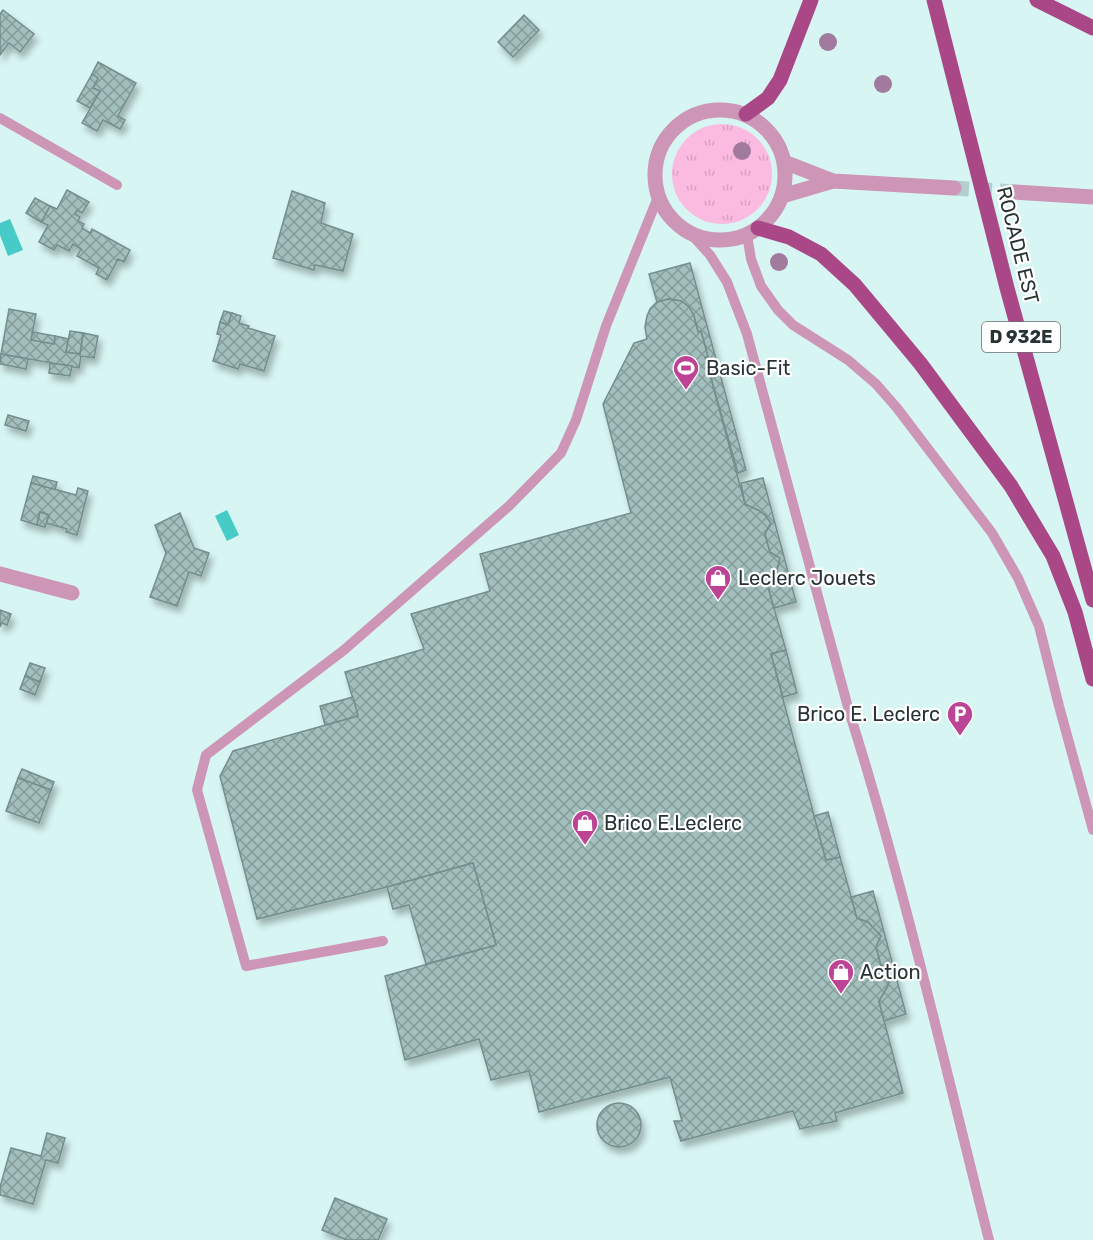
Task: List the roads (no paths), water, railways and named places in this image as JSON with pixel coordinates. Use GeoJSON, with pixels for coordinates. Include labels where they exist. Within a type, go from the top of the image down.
{"type":"FeatureCollection","features":[{"type":"Feature","properties":{"kind":"main road"},"geometry":{"type":"LineString","coordinates":[[746,114],[768,98],[780,80],[811,0]]}},
{"type":"Feature","properties":{"kind":"main road","name":"ROCADE EST"},"geometry":{"type":"LineString","coordinates":[[926,0],[953,72]]}},
{"type":"Feature","properties":{"kind":"main road","name":"ROCADE EST"},"geometry":{"type":"LineString","coordinates":[[934,0],[1007,288],[1093,600]]}},
{"type":"Feature","properties":{"kind":"main road"},"geometry":{"type":"LineString","coordinates":[[1037,0],[1093,28]]}},
{"type":"Feature","properties":{"kind":"main road"},"geometry":{"type":"LineString","coordinates":[[753,231],[789,237],[821,254],[855,285],[920,363],[1011,486],[1053,556],[1075,612],[1093,680]]}},
{"type":"Feature","properties":{"kind":"street"},"geometry":{"type":"LineString","coordinates":[[712,109],[746,114],[759,122],[771,134],[784,162],[782,196],[776,208],[768,219],[753,231],[728,240],[709,240],[691,234],[676,225],[665,212],[654,180],[655,163],[660,147],[669,133],[681,121],[696,113],[712,109]]}},
{"type":"Feature","properties":{"kind":"street"},"geometry":{"type":"LineString","coordinates":[[784,162],[833,182]]}},
{"type":"Feature","properties":{"kind":"street"},"geometry":{"type":"LineString","coordinates":[[782,196],[833,182],[954,189]]}},
{"type":"Feature","properties":{"kind":"street"},"geometry":{"type":"LineString","coordinates":[[1014,192],[1093,197]]}},
{"type":"Feature","properties":{"kind":"street"},"geometry":{"type":"LineString","coordinates":[[0,574],[72,593]]}},
{"type":"Feature","properties":{"kind":"lane"},"geometry":{"type":"LineString","coordinates":[[0,118],[117,184]]}},
{"type":"Feature","properties":{"kind":"lane"},"geometry":{"type":"LineString","coordinates":[[383,941],[246,966],[198,790],[206,755],[344,650],[509,506],[561,453],[576,420],[606,326],[658,197]]}},
{"type":"Feature","properties":{"kind":"lane"},"geometry":{"type":"LineString","coordinates":[[753,231],[751,259],[761,286],[778,310],[793,325],[848,360],[876,384],[897,408],[992,533],[1018,578],[1039,626],[1093,830]]}},
{"type":"Feature","properties":{"kind":"lane"},"geometry":{"type":"LineString","coordinates":[[691,234],[710,255],[727,282],[747,334],[847,706],[864,758],[924,977],[989,1240]]}},
{"type":"Feature","properties":{"kind":"water"},"geometry":{"type":"Polygon","coordinates":[[[10,219],[23,250],[8,256],[0,235],[0,223],[10,219]]]}},
{"type":"Feature","properties":{"kind":"water"},"geometry":{"type":"Polygon","coordinates":[[[227,510],[239,535],[227,541],[215,516],[227,510]]]}},
{"type":"Feature","properties":{"kind":"tunnel"},"geometry":{"type":"LineString","coordinates":[[954,188],[1014,192]]}},
{"type":"Feature","properties":{"kind":"place","name":"Basic-Fit"},"geometry":{"type":"Point","coordinates":[686,391]}},
{"type":"Feature","properties":{"kind":"place","name":"Leclerc Jouets"},"geometry":{"type":"Point","coordinates":[718,601]}},
{"type":"Feature","properties":{"kind":"place","name":"Brico E. Leclerc"},"geometry":{"type":"Point","coordinates":[960,737]}},
{"type":"Feature","properties":{"kind":"place","name":"Brico E.Leclerc"},"geometry":{"type":"Point","coordinates":[585,846]}},
{"type":"Feature","properties":{"kind":"place","name":"Action"},"geometry":{"type":"Point","coordinates":[841,995]}}]}
